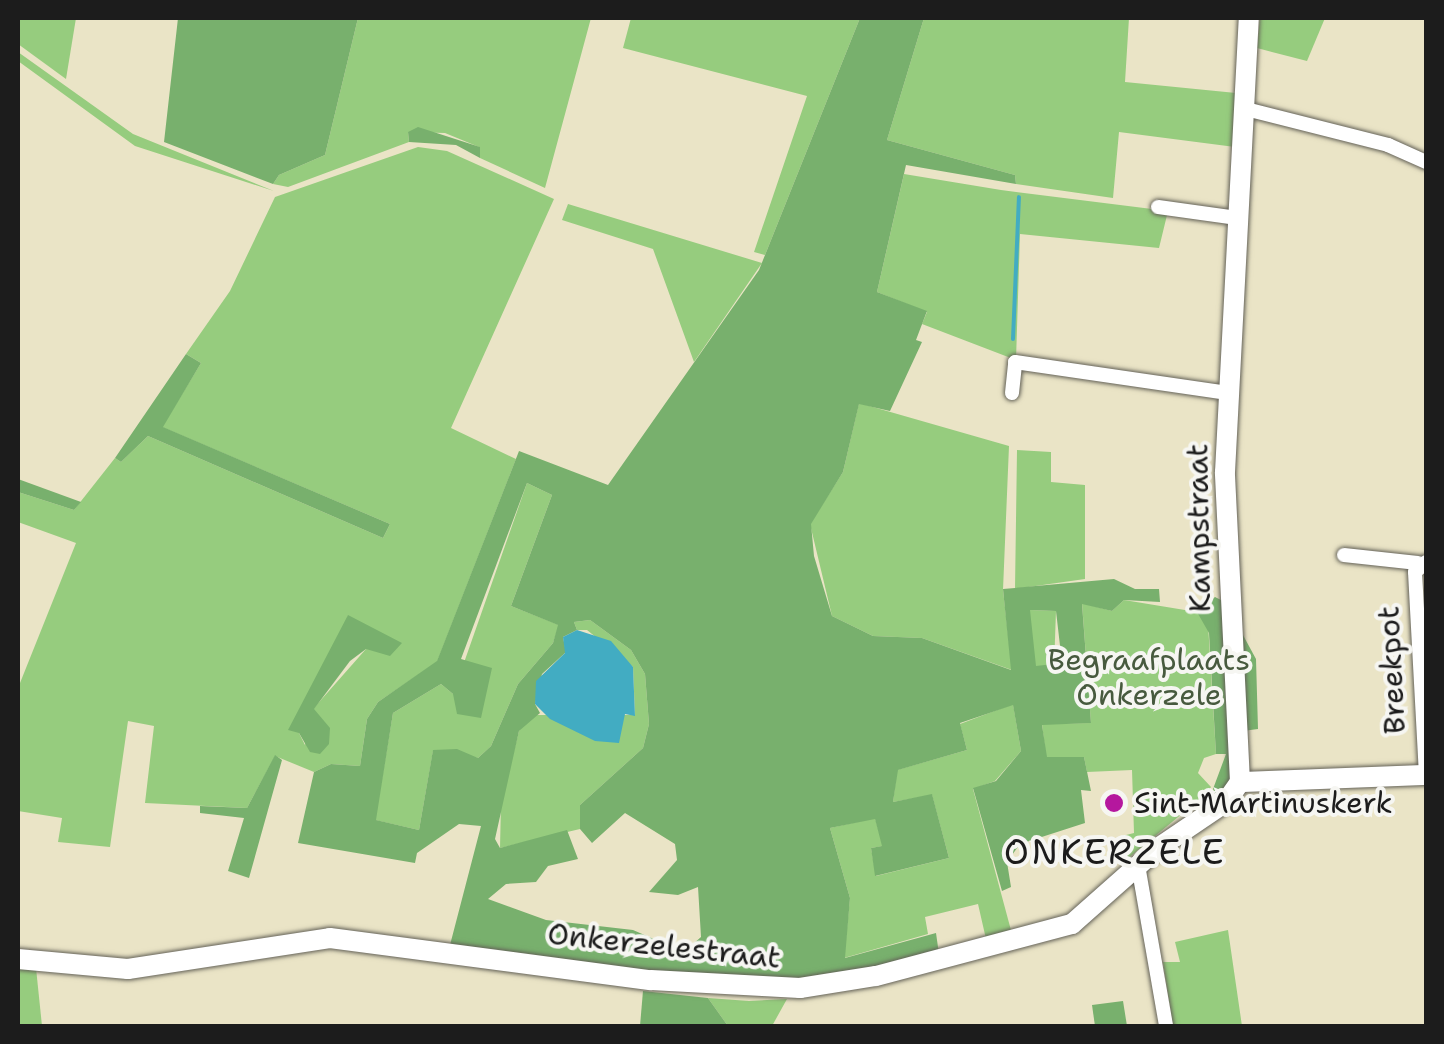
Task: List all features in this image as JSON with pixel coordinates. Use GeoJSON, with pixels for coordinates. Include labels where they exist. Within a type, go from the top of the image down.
{"type":"FeatureCollection","features":[{"type":"Feature","properties":{"kind":"street","name":"Kampstraat"},"geometry":{"type":"LineString","coordinates":[[1240,782],[1227,550],[1228,393],[1249,18]]}},
{"type":"Feature","properties":{"kind":"street"},"geometry":{"type":"LineString","coordinates":[[1242,108],[1426,162]]}},
{"type":"Feature","properties":{"kind":"street"},"geometry":{"type":"LineString","coordinates":[[1158,208],[1238,218]]}},
{"type":"Feature","properties":{"kind":"street"},"geometry":{"type":"LineString","coordinates":[[1012,393],[1015,362],[1228,393]]}},
{"type":"Feature","properties":{"kind":"street","name":"Breekpot"},"geometry":{"type":"LineString","coordinates":[[1344,555],[1422,562],[1426,775]]}},
{"type":"Feature","properties":{"kind":"street"},"geometry":{"type":"LineString","coordinates":[[1240,782],[1426,775]]}},
{"type":"Feature","properties":{"kind":"street","name":"Onkerzelestraat"},"geometry":{"type":"LineString","coordinates":[[18,959],[128,969],[330,938],[651,980],[800,988],[876,976],[1072,924],[1138,864],[1226,802],[1240,782]]}},
{"type":"Feature","properties":{"kind":"street"},"geometry":{"type":"LineString","coordinates":[[1138,864],[1166,1026]]}},
{"type":"Feature","properties":{"kind":"green space"},"geometry":{"type":"Polygon","coordinates":[[[18,18],[76,18],[66,79],[18,44],[18,18]]]}},
{"type":"Feature","properties":{"kind":"green space"},"geometry":{"type":"Polygon","coordinates":[[[178,18],[358,18],[325,155],[279,175],[273,184],[164,142],[178,18]]]}},
{"type":"Feature","properties":{"kind":"green space"},"geometry":{"type":"Polygon","coordinates":[[[358,18],[591,18],[545,188],[480,158],[479,147],[445,133],[408,132],[409,142],[288,187],[273,184],[279,175],[325,155],[358,18]]]}},
{"type":"Feature","properties":{"kind":"green space"},"geometry":{"type":"Polygon","coordinates":[[[631,18],[860,18],[765,255],[754,252],[807,96],[623,48],[631,18]]]}},
{"type":"Feature","properties":{"kind":"green space"},"geometry":{"type":"Polygon","coordinates":[[[860,18],[924,18],[887,140],[1015,175],[1016,184],[906,165],[877,292],[927,311],[916,340],[922,342],[890,411],[859,404],[843,472],[811,524],[814,556],[832,616],[873,636],[922,638],[1011,670],[1003,589],[1114,579],[1135,589],[1159,589],[1160,602],[1124,600],[1112,611],[1082,604],[1091,723],[1042,725],[1047,757],[1084,757],[1091,791],[1081,790],[1085,823],[1020,844],[1007,862],[1011,887],[1002,891],[973,788],[996,781],[1021,751],[1013,705],[960,723],[967,750],[898,770],[893,802],[932,794],[949,858],[875,876],[871,848],[882,846],[875,819],[830,828],[850,898],[845,958],[936,933],[939,954],[773,989],[450,945],[481,826],[459,824],[417,853],[415,863],[298,843],[314,772],[331,764],[360,766],[367,719],[378,702],[437,661],[519,451],[608,485],[759,270],[860,18]],[[527,483],[461,659],[492,668],[481,718],[457,714],[453,694],[441,684],[393,713],[376,820],[419,830],[433,750],[457,749],[478,758],[491,746],[518,684],[553,643],[558,625],[511,606],[552,495],[527,483]],[[1030,610],[1036,666],[1062,663],[1056,611],[1030,610]],[[590,620],[574,622],[577,630],[563,637],[566,652],[542,674],[535,704],[540,713],[519,731],[495,839],[500,848],[567,830],[578,859],[548,866],[536,882],[506,884],[488,899],[546,920],[633,930],[684,952],[701,937],[698,887],[678,895],[649,892],[677,860],[675,844],[625,813],[592,843],[580,829],[580,805],[643,748],[649,724],[645,674],[631,650],[590,620]]]}},
{"type":"Feature","properties":{"kind":"green space"},"geometry":{"type":"Polygon","coordinates":[[[924,18],[1129,18],[1125,82],[1236,93],[1235,147],[1119,132],[1113,198],[1016,184],[1015,175],[887,140],[924,18]]]}},
{"type":"Feature","properties":{"kind":"green space"},"geometry":{"type":"Polygon","coordinates":[[[1260,18],[1325,18],[1307,61],[1257,48],[1260,18]]]}},
{"type":"Feature","properties":{"kind":"green space"},"geometry":{"type":"Polygon","coordinates":[[[18,52],[133,134],[274,191],[135,146],[18,61],[18,52]]]}},
{"type":"Feature","properties":{"kind":"green space"},"geometry":{"type":"Polygon","coordinates":[[[418,127],[480,147],[480,158],[456,145],[409,142],[408,132],[418,127]]]}},
{"type":"Feature","properties":{"kind":"green space"},"geometry":{"type":"Polygon","coordinates":[[[418,147],[447,151],[554,199],[451,428],[516,459],[437,662],[378,702],[367,719],[360,766],[331,764],[314,772],[275,756],[247,808],[145,803],[154,726],[128,721],[110,847],[58,842],[62,818],[18,811],[18,688],[76,543],[18,522],[18,492],[74,510],[115,458],[121,462],[148,436],[383,538],[390,524],[162,427],[201,363],[186,354],[230,291],[275,197],[418,147]],[[348,616],[299,733],[305,745],[313,709],[366,649],[348,616]]]}},
{"type":"Feature","properties":{"kind":"green space"},"geometry":{"type":"Polygon","coordinates":[[[904,174],[1168,211],[1159,248],[1020,234],[1016,360],[922,324],[927,312],[877,292],[904,174]]]}},
{"type":"Feature","properties":{"kind":"green space"},"geometry":{"type":"Polygon","coordinates":[[[568,204],[762,263],[694,362],[653,249],[562,220],[568,204]]]}},
{"type":"Feature","properties":{"kind":"green space"},"geometry":{"type":"Polygon","coordinates":[[[186,354],[201,363],[163,427],[390,524],[383,538],[148,436],[121,462],[115,458],[186,354]]]}},
{"type":"Feature","properties":{"kind":"green space"},"geometry":{"type":"Polygon","coordinates":[[[859,403],[1009,446],[1003,590],[1012,670],[922,638],[873,636],[832,616],[810,524],[843,472],[859,403]]]}},
{"type":"Feature","properties":{"kind":"green space"},"geometry":{"type":"Polygon","coordinates":[[[1017,450],[1051,452],[1051,482],[1085,485],[1085,579],[1015,589],[1017,450]]]}},
{"type":"Feature","properties":{"kind":"green space"},"geometry":{"type":"Polygon","coordinates":[[[18,479],[81,502],[74,510],[18,492],[18,479]]]}},
{"type":"Feature","properties":{"kind":"green space"},"geometry":{"type":"Polygon","coordinates":[[[527,483],[552,495],[511,606],[559,625],[553,643],[518,684],[491,746],[478,758],[433,751],[419,830],[375,820],[393,713],[441,684],[453,694],[527,483]]]}},
{"type":"Feature","properties":{"kind":"green space"},"geometry":{"type":"Polygon","coordinates":[[[1215,597],[1225,602],[1256,659],[1258,729],[1243,731],[1245,780],[1217,797],[1213,789],[1226,754],[1216,754],[1209,633],[1197,612],[1215,597]]]}},
{"type":"Feature","properties":{"kind":"green space","name":"Begraafplaats Onkerzele"},"geometry":{"type":"Polygon","coordinates":[[[1124,600],[1197,612],[1208,624],[1216,754],[1204,758],[1198,773],[1211,787],[1206,794],[1126,860],[1122,836],[1134,833],[1132,770],[1087,772],[1084,757],[1046,757],[1042,724],[1091,723],[1082,603],[1112,611],[1124,600]]]}},
{"type":"Feature","properties":{"kind":"green space"},"geometry":{"type":"Polygon","coordinates":[[[1030,610],[1056,611],[1054,667],[1028,666],[1030,610]]]}},
{"type":"Feature","properties":{"kind":"green space"},"geometry":{"type":"Polygon","coordinates":[[[348,615],[402,643],[390,656],[366,649],[350,661],[314,709],[330,728],[329,744],[320,754],[310,752],[299,733],[288,730],[348,615]]]}},
{"type":"Feature","properties":{"kind":"green space"},"geometry":{"type":"Polygon","coordinates":[[[590,620],[631,650],[645,674],[649,724],[643,748],[580,805],[580,829],[500,848],[501,802],[519,731],[530,715],[635,715],[633,667],[587,630],[577,630],[574,622],[590,620]]]}},
{"type":"Feature","properties":{"kind":"green space"},"geometry":{"type":"Polygon","coordinates":[[[1013,704],[1021,751],[995,781],[973,789],[1012,934],[986,939],[978,904],[925,917],[928,934],[844,958],[850,898],[830,828],[875,818],[883,846],[871,848],[876,876],[949,858],[932,795],[893,802],[897,770],[967,750],[960,724],[1013,704]]]}},
{"type":"Feature","properties":{"kind":"green space"},"geometry":{"type":"Polygon","coordinates":[[[275,755],[282,760],[249,878],[228,871],[244,818],[200,813],[200,806],[247,808],[275,755]]]}},
{"type":"Feature","properties":{"kind":"green space"},"geometry":{"type":"Polygon","coordinates":[[[1228,930],[1242,1026],[1173,1026],[1163,962],[1180,962],[1175,942],[1228,930]]]}},
{"type":"Feature","properties":{"kind":"green space"},"geometry":{"type":"Polygon","coordinates":[[[18,965],[36,968],[42,1026],[20,1026],[18,965]]]}},
{"type":"Feature","properties":{"kind":"green space"},"geometry":{"type":"Polygon","coordinates":[[[643,991],[708,998],[728,1026],[640,1026],[643,991]]]}},
{"type":"Feature","properties":{"kind":"green space"},"geometry":{"type":"Polygon","coordinates":[[[708,998],[787,999],[772,1026],[728,1026],[708,998]]]}},
{"type":"Feature","properties":{"kind":"green space"},"geometry":{"type":"Polygon","coordinates":[[[1123,1001],[1127,1026],[1095,1026],[1092,1005],[1123,1001]]]}},
{"type":"Feature","properties":{"kind":"water"},"geometry":{"type":"Polygon","coordinates":[[[577,630],[611,641],[633,667],[635,716],[625,714],[619,743],[595,741],[550,719],[535,704],[536,681],[565,653],[563,637],[577,630]]]}},
{"type":"Feature","properties":{"kind":"waterway"},"geometry":{"type":"LineString","coordinates":[[1013,339],[1019,197]]}},
{"type":"Feature","properties":{"kind":"place","name":"Sint-Martinuskerk"},"geometry":{"type":"Point","coordinates":[1114,803]}},
{"type":"Feature","properties":{"kind":"district","name":"ONKERZELE"},"geometry":{"type":"Point","coordinates":[1115,852]}}]}
